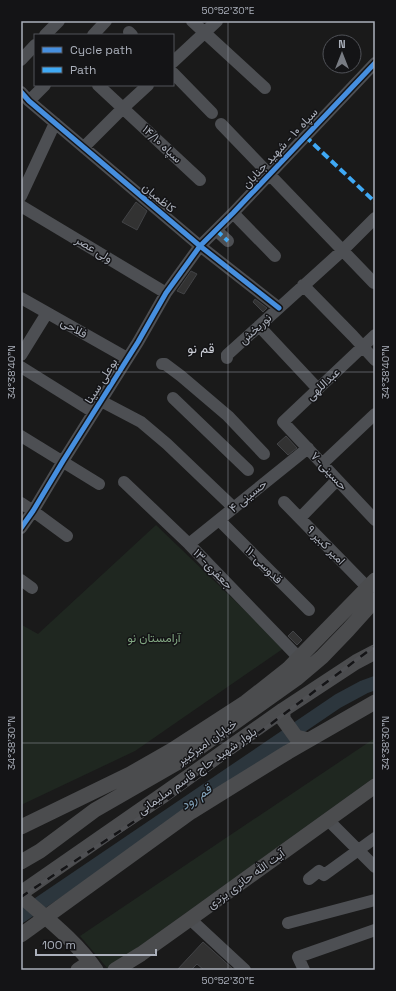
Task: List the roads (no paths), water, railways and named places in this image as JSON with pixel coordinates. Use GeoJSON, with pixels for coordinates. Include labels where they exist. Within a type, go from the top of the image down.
{"type":"FeatureCollection","features":[{"type":"Feature","properties":{"kind":"main road","name":"خیابان امیرکبیر"},"geometry":{"type":"LineString","coordinates":[[21,828],[130,774],[172,750],[246,702],[288,669],[372,589]]}},
{"type":"Feature","properties":{"kind":"main road","name":"خیابان امیرکبیر"},"geometry":{"type":"LineString","coordinates":[[21,859],[95,810],[182,760],[296,679],[322,657],[348,630],[372,589]]}},
{"type":"Feature","properties":{"kind":"main road","name":"بلوار شهید حاج قاسم سلیمانی"},"geometry":{"type":"LineString","coordinates":[[21,895],[356,662],[375,652]]}},
{"type":"Feature","properties":{"kind":"main road"},"geometry":{"type":"LineString","coordinates":[[21,935],[192,812],[295,743],[375,702]]}},
{"type":"Feature","properties":{"kind":"main road"},"geometry":{"type":"LineString","coordinates":[[277,718],[295,743]]}},
{"type":"Feature","properties":{"kind":"main road","name":"آیت الله‌ حائری‌ یزدی"},"geometry":{"type":"LineString","coordinates":[[115,970],[141,954],[375,786]]}},
{"type":"Feature","properties":{"kind":"main road"},"geometry":{"type":"LineString","coordinates":[[21,895],[65,941]]}},
{"type":"Feature","properties":{"kind":"main road"},"geometry":{"type":"LineString","coordinates":[[21,908],[89,960],[87,969]]}},
{"type":"Feature","properties":{"kind":"street"},"geometry":{"type":"LineString","coordinates":[[46,34],[59,21]]}},
{"type":"Feature","properties":{"kind":"street"},"geometry":{"type":"LineString","coordinates":[[95,34],[106,21]]}},
{"type":"Feature","properties":{"kind":"street"},"geometry":{"type":"LineString","coordinates":[[192,21],[265,88]]}},
{"type":"Feature","properties":{"kind":"street"},"geometry":{"type":"LineString","coordinates":[[174,61],[217,21]]}},
{"type":"Feature","properties":{"kind":"street"},"geometry":{"type":"LineString","coordinates":[[21,60],[34,46]]}},
{"type":"Feature","properties":{"kind":"street","name":"سپاه ۱۰ - شهید جنابان"},"geometry":{"type":"LineString","coordinates":[[200,246],[373,69]]}},
{"type":"Feature","properties":{"kind":"street"},"geometry":{"type":"LineString","coordinates":[[174,74],[212,113]]}},
{"type":"Feature","properties":{"kind":"street"},"geometry":{"type":"LineString","coordinates":[[25,97],[43,86]]}},
{"type":"Feature","properties":{"kind":"street","name":"سپاه ۱۴/۱۰"},"geometry":{"type":"LineString","coordinates":[[99,86],[200,180]]}},
{"type":"Feature","properties":{"kind":"street"},"geometry":{"type":"LineString","coordinates":[[84,147],[147,86]]}},
{"type":"Feature","properties":{"kind":"street","name":"کاظمیان"},"geometry":{"type":"LineString","coordinates":[[25,97],[200,246],[279,308]]}},
{"type":"Feature","properties":{"kind":"street"},"geometry":{"type":"LineString","coordinates":[[21,196],[55,123]]}},
{"type":"Feature","properties":{"kind":"street"},"geometry":{"type":"LineString","coordinates":[[221,124],[374,284]]}},
{"type":"Feature","properties":{"kind":"street","name":"ولی عصر"},"geometry":{"type":"LineString","coordinates":[[21,206],[166,293]]}},
{"type":"Feature","properties":{"kind":"street"},"geometry":{"type":"LineString","coordinates":[[233,213],[275,256]]}},
{"type":"Feature","properties":{"kind":"street","name":"نوربخش"},"geometry":{"type":"LineString","coordinates":[[227,358],[227,355],[375,218]]}},
{"type":"Feature","properties":{"kind":"street"},"geometry":{"type":"LineString","coordinates":[[216,230],[228,241]]}},
{"type":"Feature","properties":{"kind":"street","name":"بوعلی سینا"},"geometry":{"type":"LineString","coordinates":[[21,528],[138,342],[166,293],[200,246]]}},
{"type":"Feature","properties":{"kind":"street"},"geometry":{"type":"LineString","coordinates":[[303,285],[375,360]]}},
{"type":"Feature","properties":{"kind":"street","name":"فلاحی"},"geometry":{"type":"LineString","coordinates":[[21,298],[127,358]]}},
{"type":"Feature","properties":{"kind":"street"},"geometry":{"type":"LineString","coordinates":[[21,355],[47,313]]}},
{"type":"Feature","properties":{"kind":"street"},"geometry":{"type":"LineString","coordinates":[[259,326],[318,388]]}},
{"type":"Feature","properties":{"kind":"street","name":"عبداللهی"},"geometry":{"type":"LineString","coordinates":[[283,422],[375,335]]}},
{"type":"Feature","properties":{"kind":"street"},"geometry":{"type":"LineString","coordinates":[[162,364],[165,364],[181,376],[228,416],[264,454]]}},
{"type":"Feature","properties":{"kind":"street"},"geometry":{"type":"LineString","coordinates":[[21,367],[93,412]]}},
{"type":"Feature","properties":{"kind":"street"},"geometry":{"type":"LineString","coordinates":[[173,398],[248,470]]}},
{"type":"Feature","properties":{"kind":"street"},"geometry":{"type":"LineString","coordinates":[[101,401],[141,422],[167,444],[234,508]]}},
{"type":"Feature","properties":{"kind":"street"},"geometry":{"type":"LineString","coordinates":[[322,464],[375,414]]}},
{"type":"Feature","properties":{"kind":"street","name":"حسینی-۷"},"geometry":{"type":"LineString","coordinates":[[283,422],[375,520]]}},
{"type":"Feature","properties":{"kind":"street"},"geometry":{"type":"LineString","coordinates":[[21,436],[99,484]]}},
{"type":"Feature","properties":{"kind":"street","name":"حسینی ۴"},"geometry":{"type":"LineString","coordinates":[[189,544],[308,448]]}},
{"type":"Feature","properties":{"kind":"street"},"geometry":{"type":"LineString","coordinates":[[300,518],[337,480]]}},
{"type":"Feature","properties":{"kind":"street","name":"جعفری-۱۳"},"geometry":{"type":"LineString","coordinates":[[124,482],[189,544],[299,658]]}},
{"type":"Feature","properties":{"kind":"street","name":"امیر کبیر ۹"},"geometry":{"type":"LineString","coordinates":[[284,502],[372,589]]}},
{"type":"Feature","properties":{"kind":"street"},"geometry":{"type":"LineString","coordinates":[[21,503],[67,536]]}},
{"type":"Feature","properties":{"kind":"street","name":"قدوسی-۱۱"},"geometry":{"type":"LineString","coordinates":[[219,520],[309,610]]}},
{"type":"Feature","properties":{"kind":"street"},"geometry":{"type":"LineString","coordinates":[[21,580],[32,588]]}},
{"type":"Feature","properties":{"kind":"street"},"geometry":{"type":"LineString","coordinates":[[328,820],[375,867]]}},
{"type":"Feature","properties":{"kind":"street"},"geometry":{"type":"LineString","coordinates":[[309,879],[320,871],[324,875],[375,838]]}},
{"type":"Feature","properties":{"kind":"street"},"geometry":{"type":"LineString","coordinates":[[288,923],[375,900]]}},
{"type":"Feature","properties":{"kind":"street"},"geometry":{"type":"LineString","coordinates":[[190,919],[246,970]]}},
{"type":"Feature","properties":{"kind":"street"},"geometry":{"type":"LineString","coordinates":[[304,970],[298,957],[375,930]]}},
{"type":"Feature","properties":{"kind":"waterway","name":"قم رود"},"geometry":{"type":"LineString","coordinates":[[21,916],[338,701],[364,687],[375,683]]}},
{"type":"Feature","properties":{"kind":"railway"},"geometry":{"type":"LineString","coordinates":[[21,897],[168,799],[375,646]]}},
{"type":"Feature","properties":{"kind":"district","name":"قم نو"},"geometry":{"type":"Point","coordinates":[201,348]}},
{"type":"Feature","properties":{"kind":"park label","name":"آرامستان نو"},"geometry":{"type":"Point","coordinates":[154,638]}}]}
